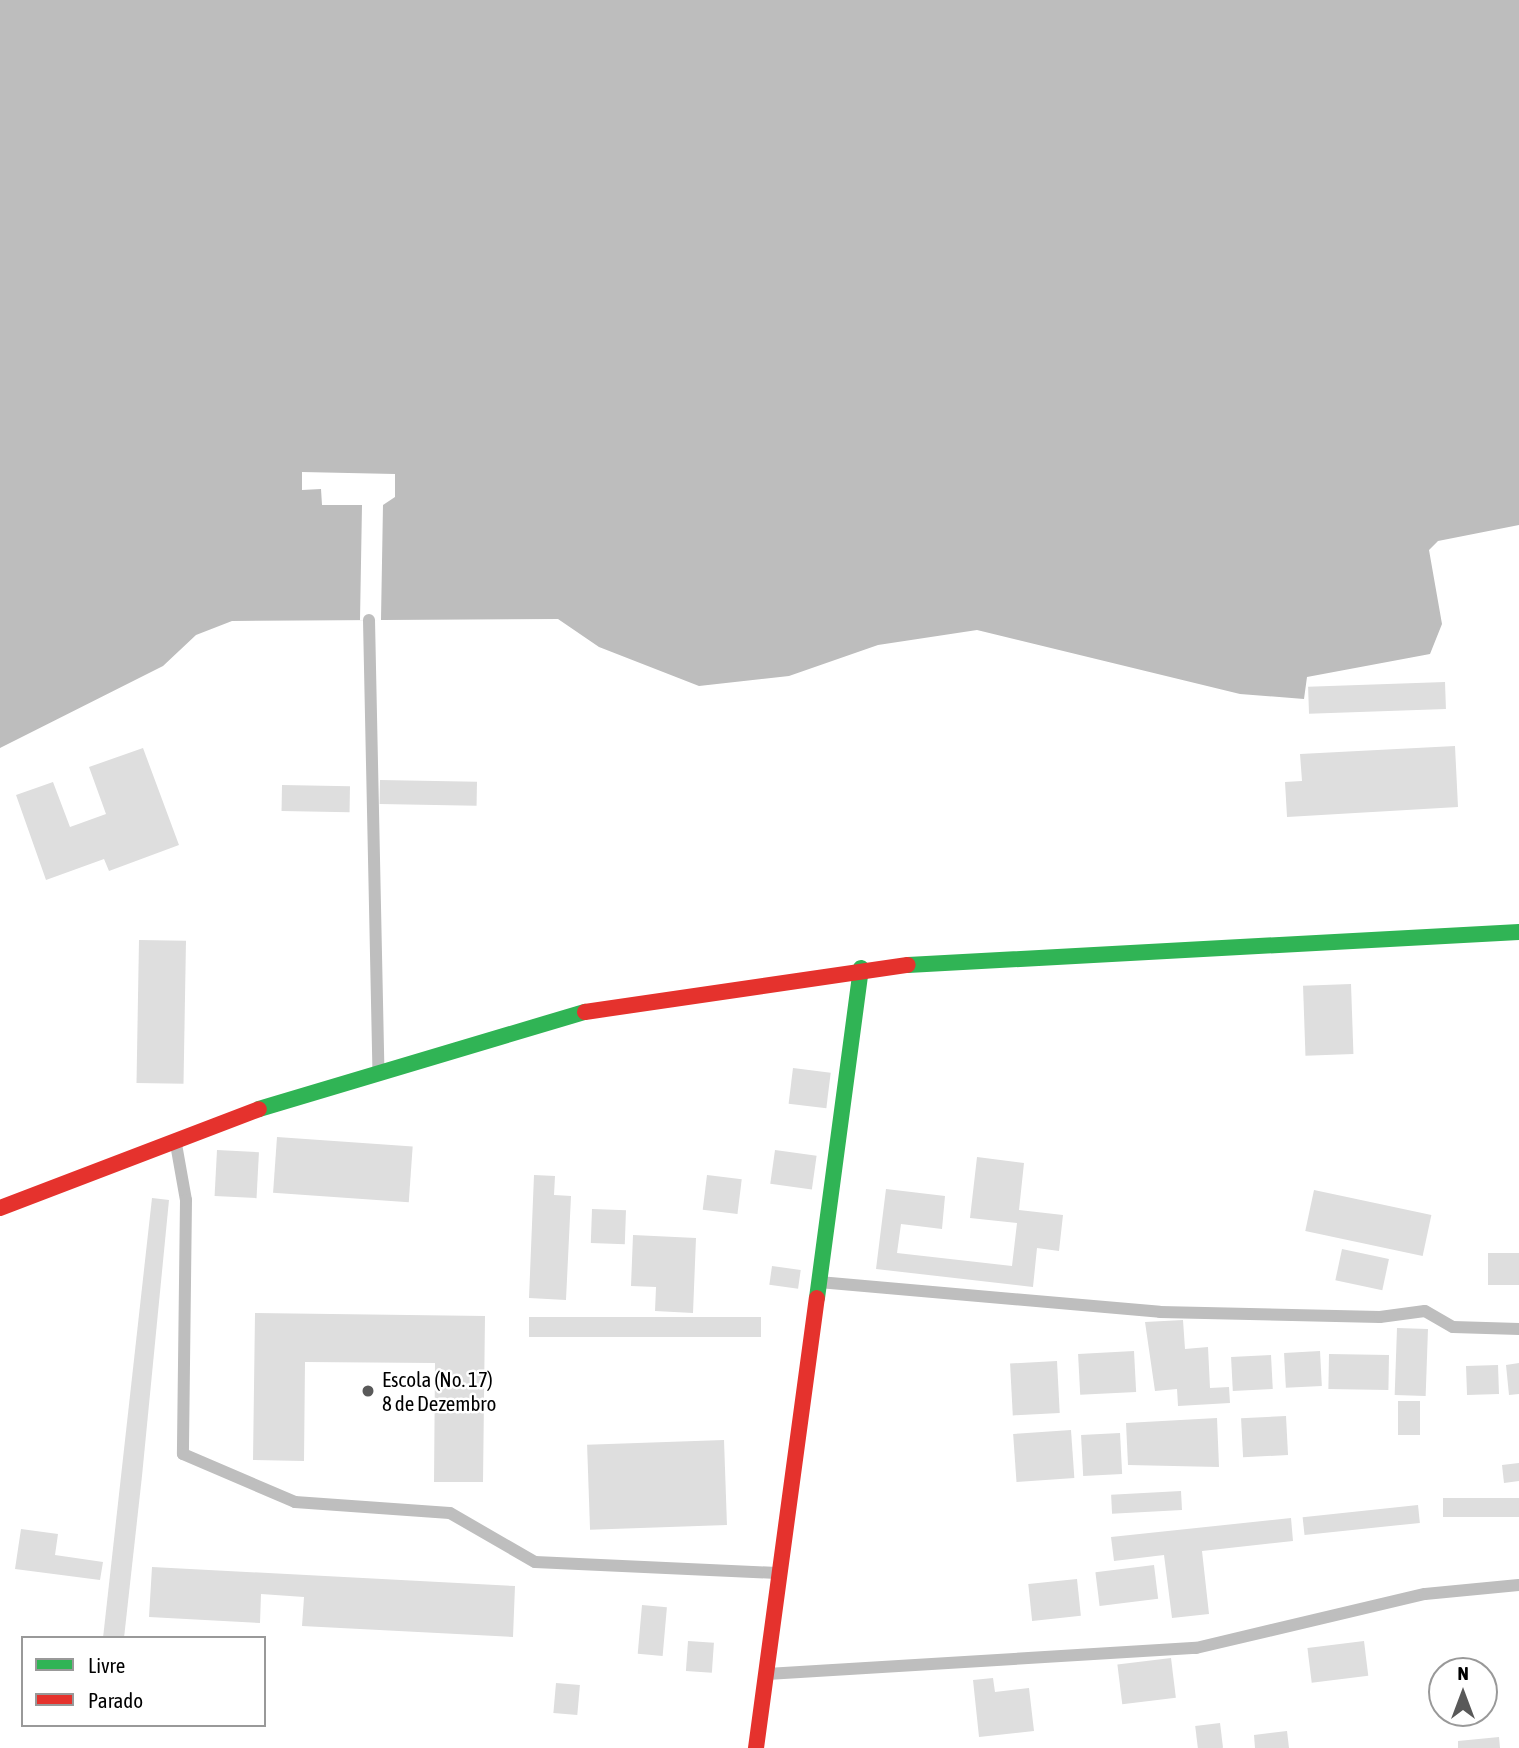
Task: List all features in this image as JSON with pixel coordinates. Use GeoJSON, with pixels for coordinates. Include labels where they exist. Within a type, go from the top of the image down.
{"type":"FeatureCollection","features":[{"type":"Feature","properties":{"kind":"street"},"geometry":{"type":"LineString","coordinates":[[0,1208],[174,1137],[378,1068],[604,1007],[861,968],[1519,932]]}},
{"type":"Feature","properties":{"kind":"street"},"geometry":{"type":"LineString","coordinates":[[757,1748],[816,1281],[861,968]]}},
{"type":"Feature","properties":{"kind":"lane"},"geometry":{"type":"LineString","coordinates":[[369,620],[378,1068]]}},
{"type":"Feature","properties":{"kind":"lane"},"geometry":{"type":"LineString","coordinates":[[174,1137],[186,1200],[183,1454],[295,1502],[450,1513],[535,1562],[779,1574]]}},
{"type":"Feature","properties":{"kind":"lane"},"geometry":{"type":"LineString","coordinates":[[816,1281],[1160,1312],[1380,1317],[1425,1311],[1453,1327],[1519,1329]]}},
{"type":"Feature","properties":{"kind":"lane"},"geometry":{"type":"LineString","coordinates":[[766,1675],[1206,1647],[1425,1594],[1519,1584]]}},
{"type":"Feature","properties":{"kind":"shaded area"},"geometry":{"type":"Polygon","coordinates":[[[0,0],[1519,0],[1519,525],[1438,541],[1429,550],[1442,624],[1430,654],[1307,677],[1304,699],[1240,694],[977,630],[878,645],[789,676],[699,686],[599,647],[558,619],[232,621],[196,635],[163,666],[0,748],[0,0]]]}},
{"type":"Feature","properties":{"kind":"pier"},"geometry":{"type":"Polygon","coordinates":[[[302,472],[395,474],[395,497],[383,505],[381,620],[360,620],[362,505],[322,505],[321,489],[302,490],[302,472]]]}},
{"type":"Feature","properties":{"kind":"building"},"geometry":{"type":"Polygon","coordinates":[[[1445,682],[1446,709],[1309,714],[1308,687],[1445,682]]]}},
{"type":"Feature","properties":{"kind":"building"},"geometry":{"type":"Polygon","coordinates":[[[1455,746],[1458,807],[1287,817],[1285,782],[1302,781],[1300,754],[1455,746]]]}},
{"type":"Feature","properties":{"kind":"building"},"geometry":{"type":"Polygon","coordinates":[[[143,748],[179,845],[109,871],[104,859],[46,880],[16,795],[53,782],[70,827],[106,814],[89,767],[143,748]]]}},
{"type":"Feature","properties":{"kind":"building"},"geometry":{"type":"Polygon","coordinates":[[[380,780],[477,782],[477,806],[380,804],[380,780]]]}},
{"type":"Feature","properties":{"kind":"building"},"geometry":{"type":"Polygon","coordinates":[[[282,785],[350,786],[350,812],[282,811],[282,785]]]}},
{"type":"Feature","properties":{"kind":"building"},"geometry":{"type":"Polygon","coordinates":[[[139,940],[186,941],[183,1084],[137,1083],[139,940]]]}},
{"type":"Feature","properties":{"kind":"building"},"geometry":{"type":"Polygon","coordinates":[[[1351,984],[1353,1054],[1305,1056],[1303,986],[1351,984]]]}},
{"type":"Feature","properties":{"kind":"building"},"geometry":{"type":"Polygon","coordinates":[[[793,1068],[831,1073],[826,1108],[789,1104],[793,1068]]]}},
{"type":"Feature","properties":{"kind":"building"},"geometry":{"type":"Polygon","coordinates":[[[277,1137],[413,1146],[409,1202],[273,1193],[277,1137]]]}},
{"type":"Feature","properties":{"kind":"building"},"geometry":{"type":"Polygon","coordinates":[[[217,1150],[259,1152],[257,1198],[215,1196],[217,1150]]]}},
{"type":"Feature","properties":{"kind":"building"},"geometry":{"type":"Polygon","coordinates":[[[775,1150],[817,1156],[812,1190],[770,1184],[775,1150]]]}},
{"type":"Feature","properties":{"kind":"building"},"geometry":{"type":"Polygon","coordinates":[[[977,1157],[1024,1163],[1019,1210],[1063,1215],[1059,1251],[1037,1248],[1033,1287],[876,1269],[886,1189],[945,1196],[942,1229],[901,1224],[897,1253],[1012,1266],[1017,1223],[970,1218],[977,1157]]]}},
{"type":"Feature","properties":{"kind":"building"},"geometry":{"type":"Polygon","coordinates":[[[534,1175],[555,1176],[554,1195],[571,1196],[566,1300],[529,1298],[534,1175]]]}},
{"type":"Feature","properties":{"kind":"building"},"geometry":{"type":"Polygon","coordinates":[[[707,1175],[742,1179],[737,1214],[703,1210],[707,1175]]]}},
{"type":"Feature","properties":{"kind":"building"},"geometry":{"type":"Polygon","coordinates":[[[1314,1190],[1431,1215],[1423,1256],[1305,1231],[1314,1190]]]}},
{"type":"Feature","properties":{"kind":"building"},"geometry":{"type":"Polygon","coordinates":[[[152,1198],[169,1200],[124,1636],[103,1636],[152,1198]]]}},
{"type":"Feature","properties":{"kind":"building"},"geometry":{"type":"Polygon","coordinates":[[[592,1209],[626,1210],[625,1244],[591,1243],[592,1209]]]}},
{"type":"Feature","properties":{"kind":"building"},"geometry":{"type":"Polygon","coordinates":[[[633,1235],[696,1238],[693,1313],[655,1311],[656,1287],[631,1286],[633,1235]]]}},
{"type":"Feature","properties":{"kind":"building"},"geometry":{"type":"Polygon","coordinates":[[[1342,1249],[1389,1259],[1382,1290],[1335,1280],[1342,1249]]]}},
{"type":"Feature","properties":{"kind":"building"},"geometry":{"type":"Polygon","coordinates":[[[1488,1253],[1519,1253],[1519,1285],[1488,1285],[1488,1253]]]}},
{"type":"Feature","properties":{"kind":"building"},"geometry":{"type":"Polygon","coordinates":[[[772,1266],[801,1270],[798,1289],[769,1285],[772,1266]]]}},
{"type":"Feature","properties":{"kind":"building"},"geometry":{"type":"Polygon","coordinates":[[[255,1313],[485,1316],[483,1482],[434,1482],[435,1363],[305,1362],[304,1461],[253,1460],[255,1313]]]}},
{"type":"Feature","properties":{"kind":"building"},"geometry":{"type":"Polygon","coordinates":[[[529,1317],[761,1317],[761,1337],[529,1337],[529,1317]]]}},
{"type":"Feature","properties":{"kind":"building"},"geometry":{"type":"Polygon","coordinates":[[[1183,1320],[1185,1349],[1208,1347],[1210,1388],[1229,1387],[1230,1403],[1178,1406],[1177,1389],[1155,1391],[1145,1322],[1183,1320]]]}},
{"type":"Feature","properties":{"kind":"building"},"geometry":{"type":"Polygon","coordinates":[[[1397,1328],[1428,1329],[1426,1396],[1395,1395],[1397,1328]]]}},
{"type":"Feature","properties":{"kind":"building"},"geometry":{"type":"Polygon","coordinates":[[[1134,1351],[1136,1392],[1080,1395],[1078,1354],[1134,1351]]]}},
{"type":"Feature","properties":{"kind":"building"},"geometry":{"type":"Polygon","coordinates":[[[1320,1351],[1322,1386],[1286,1388],[1284,1353],[1320,1351]]]}},
{"type":"Feature","properties":{"kind":"building"},"geometry":{"type":"Polygon","coordinates":[[[1329,1354],[1389,1355],[1388,1390],[1328,1389],[1329,1354]]]}},
{"type":"Feature","properties":{"kind":"building"},"geometry":{"type":"Polygon","coordinates":[[[1271,1355],[1273,1389],[1233,1391],[1231,1357],[1271,1355]]]}},
{"type":"Feature","properties":{"kind":"building"},"geometry":{"type":"Polygon","coordinates":[[[1057,1361],[1060,1413],[1013,1415],[1010,1363],[1057,1361]]]}},
{"type":"Feature","properties":{"kind":"building"},"geometry":{"type":"Polygon","coordinates":[[[1519,1363],[1519,1394],[1509,1395],[1506,1365],[1519,1363]]]}},
{"type":"Feature","properties":{"kind":"building"},"geometry":{"type":"Polygon","coordinates":[[[1498,1365],[1499,1394],[1467,1395],[1466,1366],[1498,1365]]]}},
{"type":"Feature","properties":{"kind":"building"},"geometry":{"type":"Polygon","coordinates":[[[1398,1401],[1420,1401],[1420,1435],[1398,1435],[1398,1401]]]}},
{"type":"Feature","properties":{"kind":"building"},"geometry":{"type":"Polygon","coordinates":[[[1286,1416],[1288,1455],[1243,1457],[1241,1418],[1286,1416]]]}},
{"type":"Feature","properties":{"kind":"building"},"geometry":{"type":"Polygon","coordinates":[[[1217,1418],[1219,1467],[1128,1465],[1126,1423],[1217,1418]]]}},
{"type":"Feature","properties":{"kind":"building"},"geometry":{"type":"Polygon","coordinates":[[[1071,1430],[1074,1478],[1016,1482],[1013,1434],[1071,1430]]]}},
{"type":"Feature","properties":{"kind":"building"},"geometry":{"type":"Polygon","coordinates":[[[1120,1433],[1122,1474],[1083,1476],[1081,1435],[1120,1433]]]}},
{"type":"Feature","properties":{"kind":"building"},"geometry":{"type":"Polygon","coordinates":[[[724,1440],[727,1525],[590,1530],[587,1445],[724,1440]]]}},
{"type":"Feature","properties":{"kind":"building"},"geometry":{"type":"Polygon","coordinates":[[[1519,1463],[1519,1481],[1504,1483],[1502,1465],[1519,1463]]]}},
{"type":"Feature","properties":{"kind":"building"},"geometry":{"type":"Polygon","coordinates":[[[1181,1491],[1182,1510],[1112,1514],[1111,1495],[1181,1491]]]}},
{"type":"Feature","properties":{"kind":"building"},"geometry":{"type":"Polygon","coordinates":[[[1443,1498],[1519,1498],[1519,1517],[1443,1517],[1443,1498]]]}},
{"type":"Feature","properties":{"kind":"building"},"geometry":{"type":"Polygon","coordinates":[[[1418,1505],[1420,1523],[1305,1535],[1303,1517],[1418,1505]]]}},
{"type":"Feature","properties":{"kind":"building"},"geometry":{"type":"Polygon","coordinates":[[[1291,1518],[1293,1541],[1202,1551],[1209,1614],[1172,1618],[1164,1555],[1114,1561],[1111,1537],[1291,1518]]]}},
{"type":"Feature","properties":{"kind":"building"},"geometry":{"type":"Polygon","coordinates":[[[21,1529],[58,1534],[55,1555],[103,1562],[100,1580],[15,1569],[21,1529]]]}},
{"type":"Feature","properties":{"kind":"building"},"geometry":{"type":"Polygon","coordinates":[[[1154,1565],[1158,1599],[1100,1606],[1095,1572],[1154,1565]]]}},
{"type":"Feature","properties":{"kind":"building"},"geometry":{"type":"Polygon","coordinates":[[[152,1567],[515,1586],[513,1637],[302,1626],[304,1597],[261,1594],[260,1623],[149,1617],[152,1567]]]}},
{"type":"Feature","properties":{"kind":"building"},"geometry":{"type":"Polygon","coordinates":[[[1077,1579],[1081,1616],[1032,1621],[1028,1584],[1077,1579]]]}},
{"type":"Feature","properties":{"kind":"building"},"geometry":{"type":"Polygon","coordinates":[[[642,1605],[667,1607],[663,1656],[638,1654],[642,1605]]]}},
{"type":"Feature","properties":{"kind":"building"},"geometry":{"type":"Polygon","coordinates":[[[688,1641],[714,1643],[712,1673],[686,1671],[688,1641]]]}},
{"type":"Feature","properties":{"kind":"building"},"geometry":{"type":"Polygon","coordinates":[[[1364,1641],[1368,1676],[1312,1683],[1307,1648],[1364,1641]]]}},
{"type":"Feature","properties":{"kind":"building"},"geometry":{"type":"Polygon","coordinates":[[[1171,1658],[1176,1698],[1122,1704],[1117,1665],[1171,1658]]]}},
{"type":"Feature","properties":{"kind":"building"},"geometry":{"type":"Polygon","coordinates":[[[993,1678],[995,1692],[1029,1688],[1034,1731],[979,1737],[973,1680],[993,1678]]]}},
{"type":"Feature","properties":{"kind":"building"},"geometry":{"type":"Polygon","coordinates":[[[556,1683],[580,1685],[577,1715],[553,1713],[556,1683]]]}},
{"type":"Feature","properties":{"kind":"building"},"geometry":{"type":"Polygon","coordinates":[[[1220,1723],[1223,1748],[1198,1748],[1195,1726],[1220,1723]]]}},
{"type":"Feature","properties":{"kind":"building"},"geometry":{"type":"Polygon","coordinates":[[[1287,1731],[1289,1748],[1255,1748],[1254,1735],[1287,1731]]]}},
{"type":"Feature","properties":{"kind":"building"},"geometry":{"type":"Polygon","coordinates":[[[1499,1737],[1500,1748],[1458,1748],[1458,1741],[1499,1737]]]}},
{"type":"Feature","properties":{"kind":"traffic: fast"},"geometry":{"type":"LineString","coordinates":[[908,965],[1519,932]]}},
{"type":"Feature","properties":{"kind":"traffic: fast"},"geometry":{"type":"LineString","coordinates":[[817,1298],[861,968]]}},
{"type":"Feature","properties":{"kind":"traffic: fast"},"geometry":{"type":"LineString","coordinates":[[259,1109],[585,1012]]}},
{"type":"Feature","properties":{"kind":"traffic: jam"},"geometry":{"type":"LineString","coordinates":[[585,1012],[908,965]]}},
{"type":"Feature","properties":{"kind":"traffic: jam"},"geometry":{"type":"LineString","coordinates":[[0,1208],[259,1109]]}},
{"type":"Feature","properties":{"kind":"traffic: jam"},"geometry":{"type":"LineString","coordinates":[[756,1748],[817,1298]]}},
{"type":"Feature","properties":{"kind":"place","name":"Escola (No. 17) 8 de Dezembro"},"geometry":{"type":"Point","coordinates":[368,1391]}}]}
